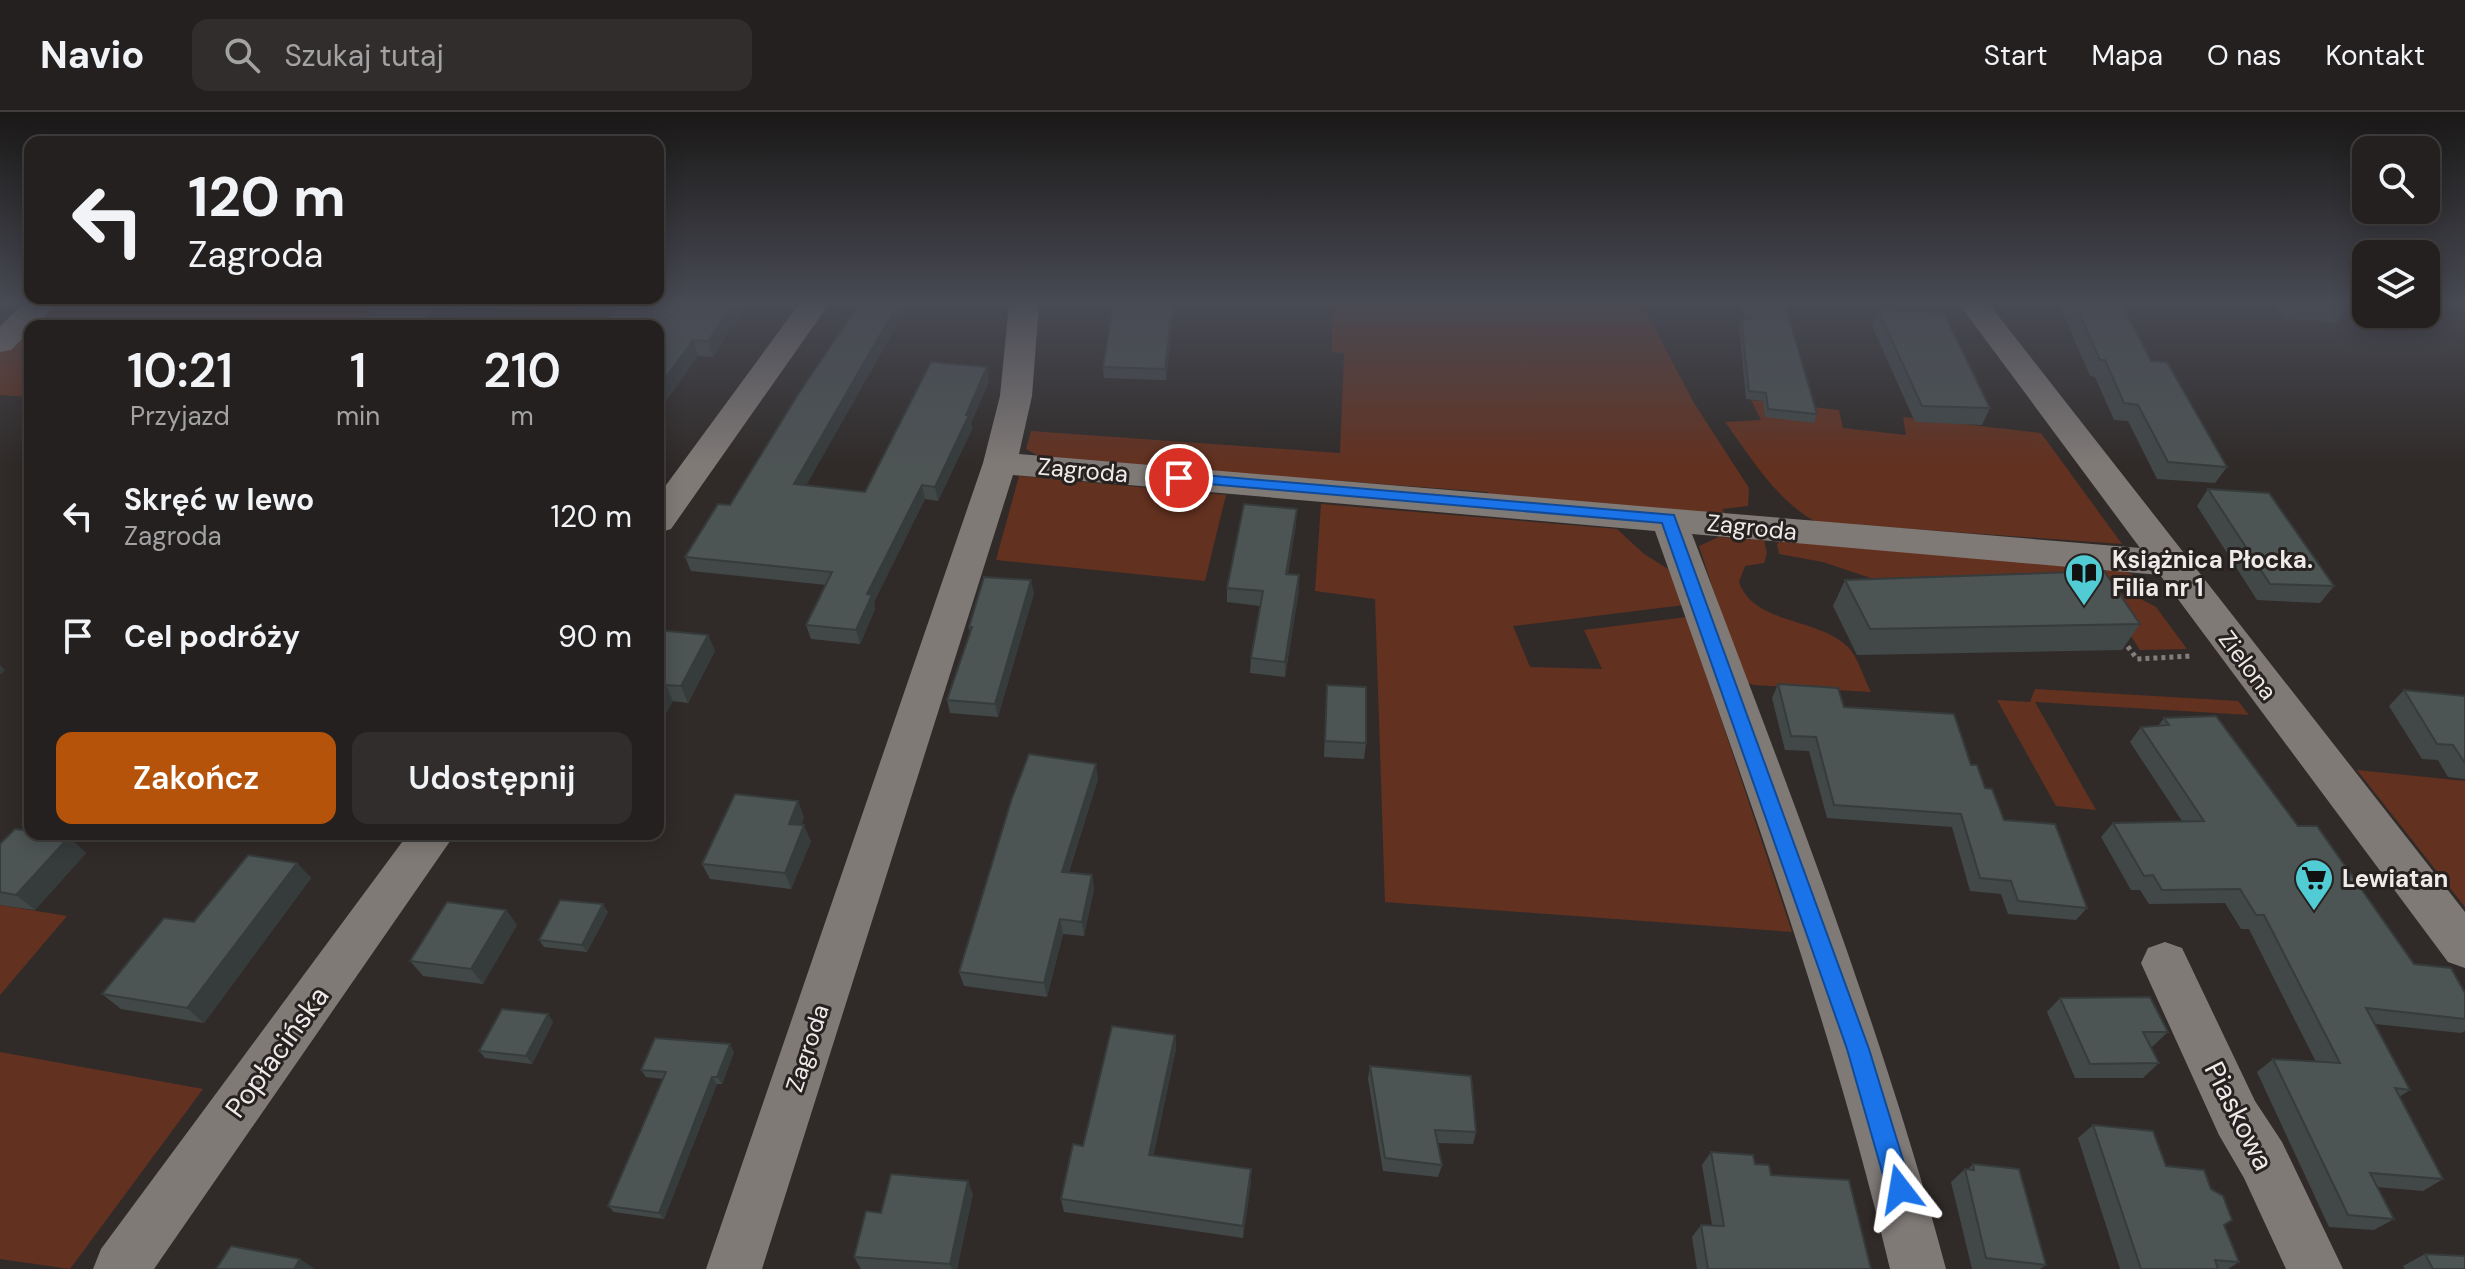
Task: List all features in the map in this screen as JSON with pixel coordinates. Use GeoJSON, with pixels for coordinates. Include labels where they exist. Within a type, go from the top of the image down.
{"type":"FeatureCollection","features":[{"type":"Feature","properties":{"kind":"street"},"geometry":{"type":"LineString","coordinates":[[664,513],[775,358]]}},
{"type":"Feature","properties":{"kind":"street","name":"Zagroda"},"geometry":{"type":"LineString","coordinates":[[734,1269],[1000,463],[1016,396],[1019,358]]}},
{"type":"Feature","properties":{"kind":"street","name":"Zielona"},"geometry":{"type":"LineString","coordinates":[[2015,358],[2465,948]]}},
{"type":"Feature","properties":{"kind":"street","name":"Zagroda"},"geometry":{"type":"LineString","coordinates":[[1000,463],[2169,563]]}},
{"type":"Feature","properties":{"kind":"street"},"geometry":{"type":"LineString","coordinates":[[1668,518],[1858,1049],[1893,1162],[1918,1269]]}},
{"type":"Feature","properties":{"kind":"street","name":"Popłacińska"},"geometry":{"type":"LineString","coordinates":[[121,1269],[429,840]]}},
{"type":"Feature","properties":{"kind":"street","name":"Piaskowa"},"geometry":{"type":"LineString","coordinates":[[2165,963],[2237,1118],[2263,1160],[2315,1269]]}},
{"type":"Feature","properties":{"kind":"path"},"geometry":{"type":"LineString","coordinates":[[2115,640],[2123,640],[2137,659],[2193,656]]}},
{"type":"Feature","properties":{"kind":"shaded area"},"geometry":{"type":"Polygon","coordinates":[[[0,358],[24,358],[24,397],[0,395],[0,358]]]}},
{"type":"Feature","properties":{"kind":"shaded area"},"geometry":{"type":"Polygon","coordinates":[[[1344,358],[1670,358],[1694,403],[1749,488],[1748,506],[1722,509],[1725,514],[1488,496],[1488,492],[1045,459],[1026,449],[1031,431],[1340,453],[1344,358]]]}},
{"type":"Feature","properties":{"kind":"shaded area"},"geometry":{"type":"Polygon","coordinates":[[[1751,400],[1839,410],[1843,428],[1906,435],[1903,417],[2041,433],[2122,544],[1816,522],[1777,490],[1725,422],[1761,420],[1751,400]]]}},
{"type":"Feature","properties":{"kind":"shaded area"},"geometry":{"type":"Polygon","coordinates":[[[1019,476],[1226,495],[1205,581],[996,560],[1019,476]]]}},
{"type":"Feature","properties":{"kind":"shaded area"},"geometry":{"type":"Polygon","coordinates":[[[1321,504],[1617,529],[1644,554],[1668,569],[1684,605],[1513,626],[1530,667],[1602,669],[1584,630],[1687,617],[1792,932],[1385,902],[1375,599],[1315,591],[1321,504]]]}},
{"type":"Feature","properties":{"kind":"shaded area"},"geometry":{"type":"Polygon","coordinates":[[[1719,537],[1764,540],[1767,553],[1764,563],[1745,566],[1739,582],[1747,596],[1772,614],[1820,630],[1848,647],[1871,692],[1754,685],[1743,681],[1699,546],[1719,537]]]}},
{"type":"Feature","properties":{"kind":"shaded area"},"geometry":{"type":"Polygon","coordinates":[[[1780,541],[2123,571],[2144,579],[1897,587],[1823,562],[1779,554],[1777,544],[1780,541]]]}},
{"type":"Feature","properties":{"kind":"shaded area"},"geometry":{"type":"Polygon","coordinates":[[[2131,594],[2156,607],[2187,649],[2140,650],[2129,633],[2093,596],[2131,594]]]}},
{"type":"Feature","properties":{"kind":"shaded area"},"geometry":{"type":"Polygon","coordinates":[[[2035,689],[2238,701],[2249,715],[2035,702],[2096,810],[2056,806],[1997,700],[2030,702],[2035,689]]]}},
{"type":"Feature","properties":{"kind":"shaded area"},"geometry":{"type":"Polygon","coordinates":[[[2357,770],[2465,781],[2465,907],[2357,770]]]}},
{"type":"Feature","properties":{"kind":"shaded area"},"geometry":{"type":"Polygon","coordinates":[[[0,905],[67,916],[0,995],[0,905]]]}},
{"type":"Feature","properties":{"kind":"shaded area"},"geometry":{"type":"Polygon","coordinates":[[[0,1052],[203,1089],[70,1269],[0,1259],[0,1052]]]}},
{"type":"Feature","properties":{"kind":"building"},"geometry":{"type":"Polygon","coordinates":[[[664,358],[680,358],[664,380],[664,358]]]}},
{"type":"Feature","properties":{"kind":"building"},"geometry":{"type":"Polygon","coordinates":[[[823,358],[867,358],[794,484],[865,492],[931,362],[987,367],[966,415],[969,415],[935,487],[922,485],[867,594],[872,595],[856,630],[806,625],[832,572],[685,557],[718,504],[730,505],[823,358]]]}},
{"type":"Feature","properties":{"kind":"building"},"geometry":{"type":"Polygon","coordinates":[[[1104,358],[1166,358],[1165,369],[1103,367],[1104,358]]]}},
{"type":"Feature","properties":{"kind":"building"},"geometry":{"type":"Polygon","coordinates":[[[1745,358],[1801,358],[1817,414],[1768,409],[1766,393],[1749,391],[1745,358]]]}},
{"type":"Feature","properties":{"kind":"building"},"geometry":{"type":"Polygon","coordinates":[[[1900,358],[1966,358],[1990,408],[1922,406],[1900,358]]]}},
{"type":"Feature","properties":{"kind":"building"},"geometry":{"type":"Polygon","coordinates":[[[2149,358],[2151,361],[2167,362],[2227,467],[2168,462],[2138,405],[2124,403],[2105,360],[2100,360],[2149,358]]]}},
{"type":"Feature","properties":{"kind":"building"},"geometry":{"type":"Polygon","coordinates":[[[2208,489],[2269,493],[2334,586],[2270,584],[2208,489]]]}},
{"type":"Feature","properties":{"kind":"building"},"geometry":{"type":"Polygon","coordinates":[[[1244,504],[1297,509],[1286,574],[1299,575],[1285,662],[1251,658],[1263,591],[1227,588],[1244,504]]]}},
{"type":"Feature","properties":{"kind":"building"},"geometry":{"type":"Polygon","coordinates":[[[2104,571],[2140,624],[1870,629],[1845,580],[2104,571]]]}},
{"type":"Feature","properties":{"kind":"building"},"geometry":{"type":"Polygon","coordinates":[[[984,577],[1031,580],[995,704],[947,700],[972,627],[969,627],[984,577]]]}},
{"type":"Feature","properties":{"kind":"building"},"geometry":{"type":"Polygon","coordinates":[[[664,631],[708,635],[681,686],[666,685],[664,688],[664,631]]]}},
{"type":"Feature","properties":{"kind":"building"},"geometry":{"type":"Polygon","coordinates":[[[1778,684],[1838,688],[1844,707],[1954,714],[1971,765],[1977,765],[1985,788],[1992,789],[2004,820],[2055,824],[2087,908],[2018,901],[2011,881],[1980,878],[1961,814],[1834,805],[1816,737],[1791,736],[1778,684]]]}},
{"type":"Feature","properties":{"kind":"building"},"geometry":{"type":"Polygon","coordinates":[[[1327,685],[1366,687],[1366,743],[1325,741],[1327,685]]]}},
{"type":"Feature","properties":{"kind":"building"},"geometry":{"type":"Polygon","coordinates":[[[2404,690],[2465,696],[2465,763],[2453,745],[2437,744],[2404,690]]]}},
{"type":"Feature","properties":{"kind":"building"},"geometry":{"type":"Polygon","coordinates":[[[2216,716],[2298,826],[2317,826],[2414,964],[2451,968],[2465,993],[2465,1019],[2366,1008],[2410,1090],[2395,1088],[2443,1179],[2370,1173],[2394,1219],[2348,1215],[2273,1059],[2340,1063],[2264,915],[2256,915],[2240,889],[2162,890],[2153,875],[2144,876],[2113,823],[2204,821],[2141,727],[2169,725],[2164,718],[2216,716]]]}},
{"type":"Feature","properties":{"kind":"building"},"geometry":{"type":"Polygon","coordinates":[[[1029,754],[1096,764],[1062,872],[1092,875],[1082,922],[1060,919],[1044,983],[959,972],[1012,798],[1029,754]]]}},
{"type":"Feature","properties":{"kind":"building"},"geometry":{"type":"Polygon","coordinates":[[[735,794],[798,801],[789,824],[804,825],[785,873],[702,864],[735,794]]]}},
{"type":"Feature","properties":{"kind":"building"},"geometry":{"type":"Polygon","coordinates":[[[15,829],[24,830],[24,840],[66,840],[16,895],[0,892],[0,844],[15,829]]]}},
{"type":"Feature","properties":{"kind":"building"},"geometry":{"type":"Polygon","coordinates":[[[248,855],[297,863],[187,1008],[102,994],[164,918],[194,922],[248,855]]]}},
{"type":"Feature","properties":{"kind":"building"},"geometry":{"type":"Polygon","coordinates":[[[560,900],[603,904],[582,945],[539,940],[560,900]]]}},
{"type":"Feature","properties":{"kind":"building"},"geometry":{"type":"Polygon","coordinates":[[[447,902],[506,910],[471,969],[410,961],[447,902]]]}},
{"type":"Feature","properties":{"kind":"building"},"geometry":{"type":"Polygon","coordinates":[[[2150,997],[2168,1032],[2143,1032],[2159,1063],[2090,1064],[2060,998],[2150,997]]]}},
{"type":"Feature","properties":{"kind":"building"},"geometry":{"type":"Polygon","coordinates":[[[502,1009],[548,1014],[526,1056],[479,1051],[502,1009]]]}},
{"type":"Feature","properties":{"kind":"building"},"geometry":{"type":"Polygon","coordinates":[[[1112,1026],[1175,1035],[1149,1155],[1251,1169],[1243,1226],[1061,1199],[1073,1144],[1083,1146],[1112,1026]]]}},
{"type":"Feature","properties":{"kind":"building"},"geometry":{"type":"Polygon","coordinates":[[[655,1038],[730,1044],[717,1077],[712,1077],[659,1213],[608,1206],[666,1072],[641,1070],[655,1038]]]}},
{"type":"Feature","properties":{"kind":"building"},"geometry":{"type":"Polygon","coordinates":[[[1370,1066],[1471,1076],[1476,1132],[1435,1130],[1442,1165],[1385,1158],[1370,1066]]]}},
{"type":"Feature","properties":{"kind":"building"},"geometry":{"type":"Polygon","coordinates":[[[2093,1125],[2153,1131],[2166,1166],[2204,1170],[2211,1189],[2223,1196],[2232,1220],[2224,1225],[2239,1262],[2215,1260],[2218,1269],[2141,1269],[2093,1125]]]}},
{"type":"Feature","properties":{"kind":"building"},"geometry":{"type":"Polygon","coordinates":[[[1711,1152],[1753,1155],[1755,1164],[1769,1165],[1771,1175],[1849,1180],[1871,1269],[1708,1269],[1701,1225],[1724,1226],[1711,1152]]]}},
{"type":"Feature","properties":{"kind":"building"},"geometry":{"type":"Polygon","coordinates":[[[1973,1164],[2019,1169],[2046,1265],[1986,1258],[1965,1169],[1974,1170],[1973,1164]]]}},
{"type":"Feature","properties":{"kind":"building"},"geometry":{"type":"Polygon","coordinates":[[[891,1174],[968,1181],[950,1264],[854,1257],[866,1211],[881,1213],[891,1174]]]}},
{"type":"Feature","properties":{"kind":"building"},"geometry":{"type":"Polygon","coordinates":[[[231,1246],[300,1259],[294,1269],[216,1269],[231,1246]]]}},
{"type":"Feature","properties":{"kind":"building"},"geometry":{"type":"Polygon","coordinates":[[[2425,1254],[2465,1256],[2465,1269],[2433,1269],[2425,1254]]]}},
{"type":"Feature","properties":{"kind":"place","name":"Książnica Płocka. Filia nr 1"},"geometry":{"type":"Point","coordinates":[2084,607]}},
{"type":"Feature","properties":{"kind":"place","name":"Lewiatan"},"geometry":{"type":"Point","coordinates":[2314,912]}},
{"type":"Feature","properties":{"kind":"route"},"geometry":{"type":"LineString","coordinates":[[1179,478],[1668,518],[1793,859],[1858,1049],[1900,1189]]}}]}
